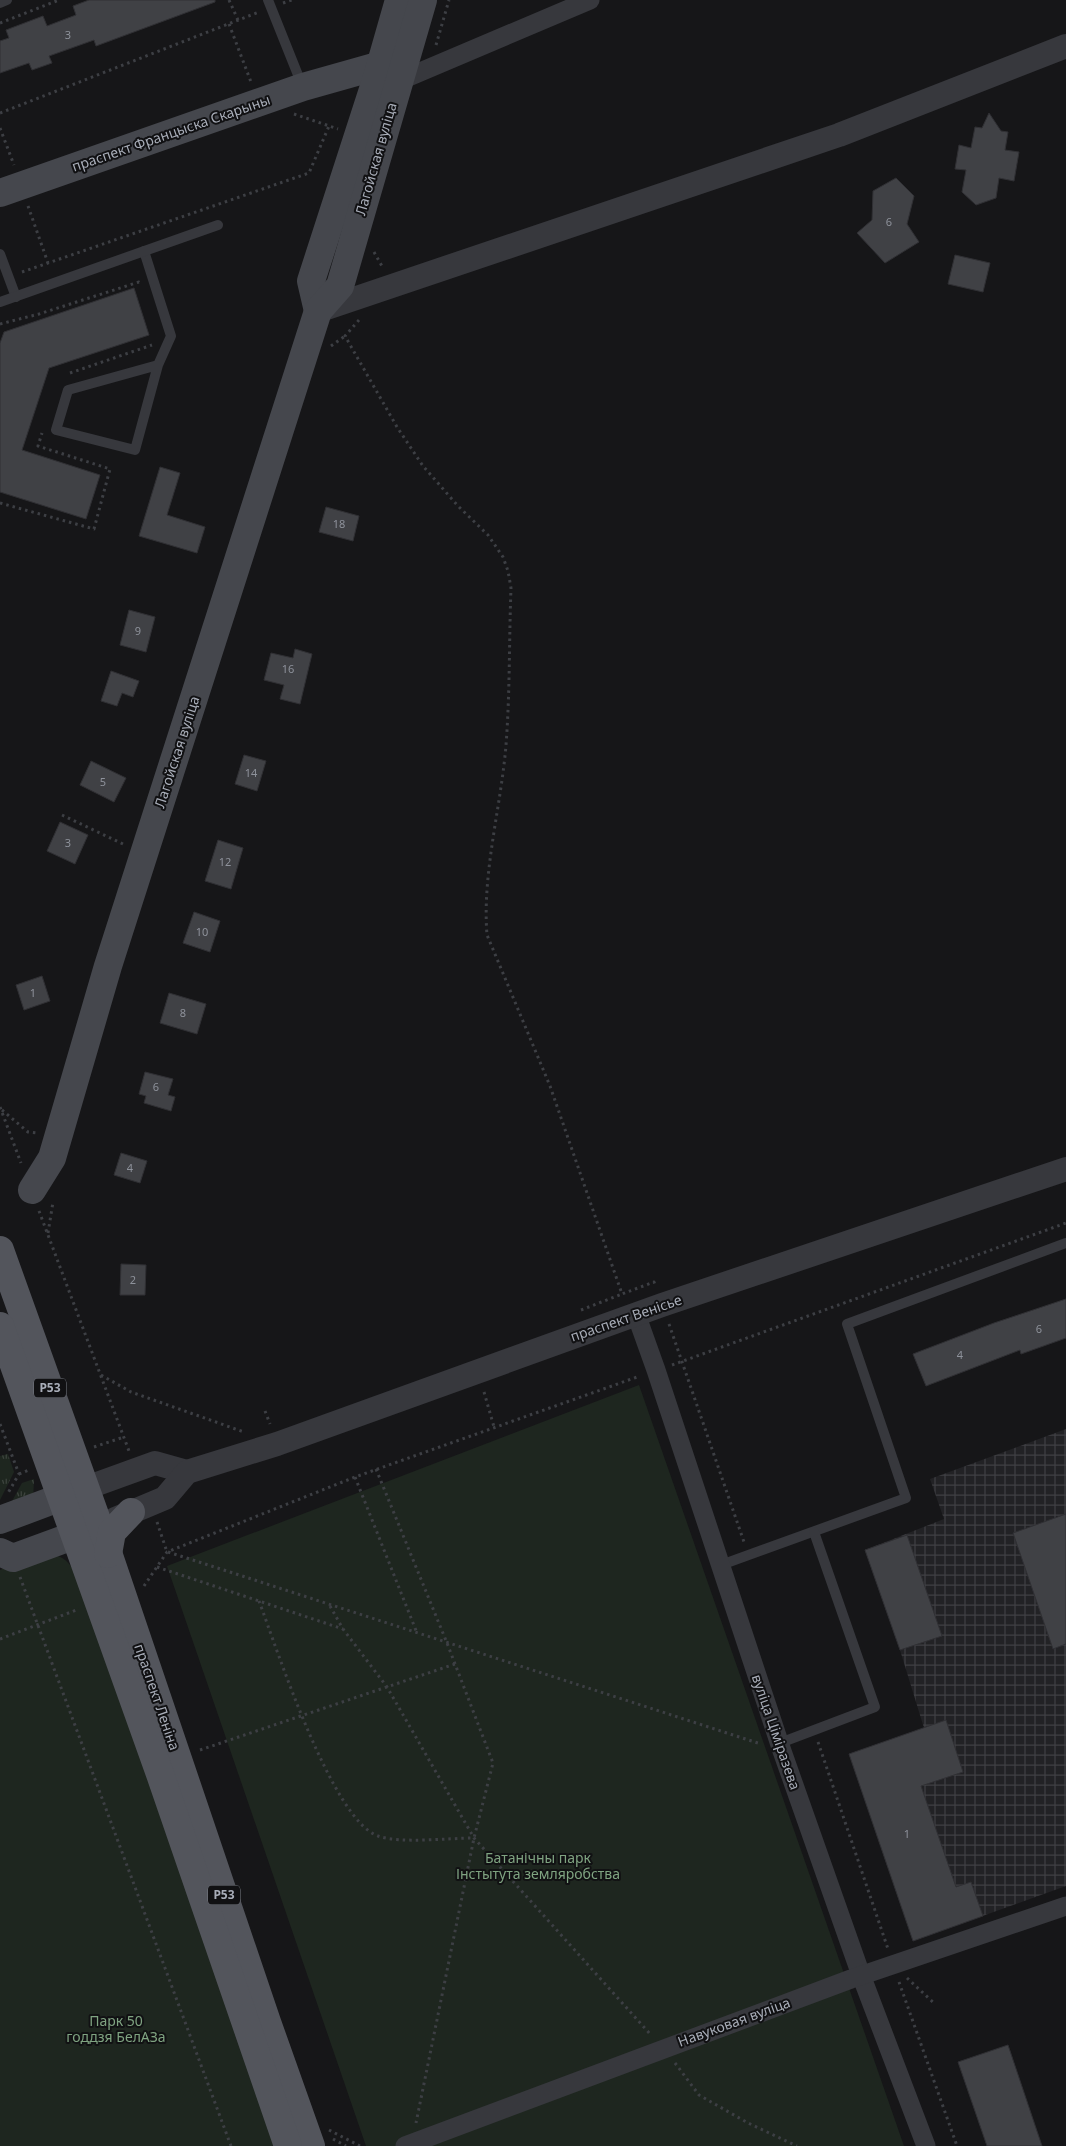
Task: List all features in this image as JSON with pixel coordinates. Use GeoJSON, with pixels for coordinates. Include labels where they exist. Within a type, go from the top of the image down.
{"type":"FeatureCollection","features":[{"type":"Feature","properties":{"kind":"main road","name":"Лагойская вуліца"},"geometry":{"type":"LineString","coordinates":[[390,72],[399,0]]}},
{"type":"Feature","properties":{"kind":"main road","name":"Лагойская вуліца"},"geometry":{"type":"LineString","coordinates":[[32,1190],[52,1158],[108,966],[318,311],[311,281],[390,72],[423,0]]}},
{"type":"Feature","properties":{"kind":"main road","name":"праспект Францыска Скарыны"},"geometry":{"type":"LineString","coordinates":[[0,193],[303,87],[343,77],[390,72]]}},
{"type":"Feature","properties":{"kind":"main road","name":"праспект Леніна"},"geometry":{"type":"LineString","coordinates":[[0,1250],[74,1492],[302,2140]]}},
{"type":"Feature","properties":{"kind":"main road","name":"праспект Леніна"},"geometry":{"type":"LineString","coordinates":[[0,1326],[74,1492]]}},
{"type":"Feature","properties":{"kind":"main road"},"geometry":{"type":"LineString","coordinates":[[2,1510],[74,1492]]}},
{"type":"Feature","properties":{"kind":"main road"},"geometry":{"type":"LineString","coordinates":[[108,1554],[112,1532],[141,1508]]}},
{"type":"Feature","properties":{"kind":"main road","name":"праспект Леніна"},"geometry":{"type":"LineString","coordinates":[[87,1530],[108,1554],[267,2022],[302,2140]]}},
{"type":"Feature","properties":{"kind":"main road"},"geometry":{"type":"LineString","coordinates":[[7,1555],[87,1530]]}},
{"type":"Feature","properties":{"kind":"street"},"geometry":{"type":"LineString","coordinates":[[390,72],[559,0]]}},
{"type":"Feature","properties":{"kind":"street"},"geometry":{"type":"LineString","coordinates":[[390,72],[590,0]]}},
{"type":"Feature","properties":{"kind":"street"},"geometry":{"type":"LineString","coordinates":[[318,311],[839,134],[1066,46]]}},
{"type":"Feature","properties":{"kind":"street","name":"праспект Венісье"},"geometry":{"type":"LineString","coordinates":[[187,1472],[277,1444],[662,1305],[1066,1169]]}},
{"type":"Feature","properties":{"kind":"street","name":"вуліца Ціміразева"},"geometry":{"type":"LineString","coordinates":[[636,1314],[781,1747],[861,1975],[926,2146]]}},
{"type":"Feature","properties":{"kind":"street"},"geometry":{"type":"LineString","coordinates":[[74,1492],[155,1463],[187,1472],[165,1498],[87,1530]]}},
{"type":"Feature","properties":{"kind":"street","name":"Навуковая вуліца"},"geometry":{"type":"LineString","coordinates":[[409,2145],[668,2055],[861,1975],[1066,1906]]}},
{"type":"Feature","properties":{"kind":"street"},"geometry":{"type":"LineString","coordinates":[[302,2140],[326,2146]]}},
{"type":"Feature","properties":{"kind":"lane"},"geometry":{"type":"LineString","coordinates":[[0,3],[7,0]]}},
{"type":"Feature","properties":{"kind":"lane"},"geometry":{"type":"LineString","coordinates":[[270,4],[303,87]]}},
{"type":"Feature","properties":{"kind":"lane"},"geometry":{"type":"LineString","coordinates":[[0,302],[218,226]]}},
{"type":"Feature","properties":{"kind":"lane"},"geometry":{"type":"LineString","coordinates":[[144,251],[171,336],[158,365],[135,450],[56,430],[68,390],[158,365]]}},
{"type":"Feature","properties":{"kind":"lane"},"geometry":{"type":"LineString","coordinates":[[0,254],[16,297]]}},
{"type":"Feature","properties":{"kind":"lane"},"geometry":{"type":"LineString","coordinates":[[721,1565],[906,1498],[847,1324],[1066,1243]]}},
{"type":"Feature","properties":{"kind":"lane"},"geometry":{"type":"LineString","coordinates":[[781,1747],[875,1707],[814,1532]]}},
{"type":"Feature","properties":{"kind":"path"},"geometry":{"type":"LineString","coordinates":[[0,23],[59,0]]}},
{"type":"Feature","properties":{"kind":"path"},"geometry":{"type":"LineString","coordinates":[[228,0],[238,20]]}},
{"type":"Feature","properties":{"kind":"path"},"geometry":{"type":"LineString","coordinates":[[0,113],[238,20],[270,4],[292,0]]}},
{"type":"Feature","properties":{"kind":"path"},"geometry":{"type":"LineString","coordinates":[[433,54],[449,0]]}},
{"type":"Feature","properties":{"kind":"path"},"geometry":{"type":"LineString","coordinates":[[9,276],[309,173],[328,126]]}},
{"type":"Feature","properties":{"kind":"path"},"geometry":{"type":"LineString","coordinates":[[376,245],[374,254],[394,285]]}},
{"type":"Feature","properties":{"kind":"path"},"geometry":{"type":"LineString","coordinates":[[360,318],[345,336],[397,427],[423,466],[458,506],[488,535],[503,557],[508,571],[511,588],[506,746],[489,877],[487,935],[550,1086],[622,1294]]}},
{"type":"Feature","properties":{"kind":"path"},"geometry":{"type":"LineString","coordinates":[[62,815],[122,843],[145,851]]}},
{"type":"Feature","properties":{"kind":"path"},"geometry":{"type":"LineString","coordinates":[[0,1108],[136,1469]]}},
{"type":"Feature","properties":{"kind":"path"},"geometry":{"type":"LineString","coordinates":[[0,1108],[28,1132],[35,1134],[44,1132]]}},
{"type":"Feature","properties":{"kind":"path"},"geometry":{"type":"LineString","coordinates":[[144,1586],[167,1552],[355,1477],[1066,1223]]}},
{"type":"Feature","properties":{"kind":"path"},"geometry":{"type":"LineString","coordinates":[[576,1312],[654,1282],[683,1361],[748,1555]]}},
{"type":"Feature","properties":{"kind":"path"},"geometry":{"type":"LineString","coordinates":[[478,1371],[494,1427]]}},
{"type":"Feature","properties":{"kind":"path"},"geometry":{"type":"LineString","coordinates":[[101,1375],[131,1392],[247,1433]]}},
{"type":"Feature","properties":{"kind":"path"},"geometry":{"type":"LineString","coordinates":[[262,1428],[279,1422]]}},
{"type":"Feature","properties":{"kind":"path"},"geometry":{"type":"LineString","coordinates":[[0,1424],[19,1474],[2,1510]]}},
{"type":"Feature","properties":{"kind":"path"},"geometry":{"type":"LineString","coordinates":[[376,1469],[456,1664],[493,1763],[474,1838],[409,2145]]}},
{"type":"Feature","properties":{"kind":"path"},"geometry":{"type":"LineString","coordinates":[[355,1477],[417,1633]]}},
{"type":"Feature","properties":{"kind":"path"},"geometry":{"type":"LineString","coordinates":[[141,1508],[167,1552],[330,1606],[781,1747],[817,1739],[957,2146]]}},
{"type":"Feature","properties":{"kind":"path"},"geometry":{"type":"LineString","coordinates":[[7,1555],[38,1625],[231,2146]]}},
{"type":"Feature","properties":{"kind":"path"},"geometry":{"type":"LineString","coordinates":[[157,1567],[343,1629]]}},
{"type":"Feature","properties":{"kind":"path"},"geometry":{"type":"LineString","coordinates":[[259,1601],[323,1766],[343,1800],[365,1827],[378,1836],[399,1840],[474,1838]]}},
{"type":"Feature","properties":{"kind":"path"},"geometry":{"type":"LineString","coordinates":[[330,1606],[343,1629],[387,1687],[474,1838],[668,2055],[699,2095],[748,2123],[797,2146]]}},
{"type":"Feature","properties":{"kind":"path"},"geometry":{"type":"LineString","coordinates":[[0,1639],[38,1625]]}},
{"type":"Feature","properties":{"kind":"path"},"geometry":{"type":"LineString","coordinates":[[200,1750],[456,1664]]}},
{"type":"Feature","properties":{"kind":"path"},"geometry":{"type":"LineString","coordinates":[[893,1964],[935,2004]]}},
{"type":"Feature","properties":{"kind":"shaded area"},"geometry":{"type":"Polygon","coordinates":[[[1066,1429],[1066,1886],[913,1941],[849,1754],[924,1728],[900,1650],[865,1550],[944,1519],[930,1479],[1066,1429]]]}},
{"type":"Feature","properties":{"kind":"green space","name":"Батанічны парк Інстытута земляробства"},"geometry":{"type":"Polygon","coordinates":[[[639,1385],[904,2146],[366,2146],[167,1566],[639,1385]]]}},
{"type":"Feature","properties":{"kind":"green space"},"geometry":{"type":"Polygon","coordinates":[[[8,1454],[14,1472],[0,1500],[0,1456],[8,1454]]]}},
{"type":"Feature","properties":{"kind":"green space"},"geometry":{"type":"Polygon","coordinates":[[[34,1479],[33,1499],[5,1514],[22,1483],[34,1479]]]}},
{"type":"Feature","properties":{"kind":"green space","name":"Парк 50 годдзя БелАЗа"},"geometry":{"type":"Polygon","coordinates":[[[52,1554],[66,1560],[75,1573],[281,2146],[0,2146],[0,1570],[31,1556],[52,1554]]]}},
{"type":"Feature","properties":{"kind":"building"},"geometry":{"type":"Polygon","coordinates":[[[89,0],[215,0],[215,2],[96,46],[94,40],[49,56],[52,63],[32,70],[29,63],[0,73],[0,41],[9,38],[6,30],[43,16],[47,26],[76,15],[73,6],[89,0]]]}},
{"type":"Feature","properties":{"kind":"building"},"geometry":{"type":"Polygon","coordinates":[[[989,113],[1001,131],[1008,132],[1005,150],[1019,152],[1014,181],[999,178],[996,198],[976,205],[962,192],[966,170],[955,169],[959,145],[971,148],[975,127],[982,128],[989,113]]]}},
{"type":"Feature","properties":{"kind":"building"},"geometry":{"type":"Polygon","coordinates":[[[896,178],[914,196],[907,224],[919,242],[885,263],[857,233],[872,220],[873,191],[896,178]]]}},
{"type":"Feature","properties":{"kind":"building"},"geometry":{"type":"Polygon","coordinates":[[[955,255],[990,263],[983,292],[948,284],[955,255]]]}},
{"type":"Feature","properties":{"kind":"building"},"geometry":{"type":"Polygon","coordinates":[[[134,288],[149,335],[49,368],[22,450],[100,475],[86,519],[0,492],[0,343],[4,332],[134,288]]]}},
{"type":"Feature","properties":{"kind":"building"},"geometry":{"type":"Polygon","coordinates":[[[160,467],[180,473],[167,515],[205,527],[197,553],[139,536],[160,467]]]}},
{"type":"Feature","properties":{"kind":"building"},"geometry":{"type":"Polygon","coordinates":[[[326,507],[359,516],[353,541],[319,532],[326,507]]]}},
{"type":"Feature","properties":{"kind":"building"},"geometry":{"type":"Polygon","coordinates":[[[129,610],[155,617],[146,652],[120,645],[129,610]]]}},
{"type":"Feature","properties":{"kind":"building"},"geometry":{"type":"Polygon","coordinates":[[[295,649],[312,654],[300,704],[280,699],[284,685],[264,680],[271,653],[293,658],[295,649]]]}},
{"type":"Feature","properties":{"kind":"building"},"geometry":{"type":"Polygon","coordinates":[[[111,671],[139,681],[133,697],[122,693],[117,706],[101,701],[111,671]]]}},
{"type":"Feature","properties":{"kind":"building"},"geometry":{"type":"Polygon","coordinates":[[[244,755],[266,761],[257,791],[235,784],[244,755]]]}},
{"type":"Feature","properties":{"kind":"building"},"geometry":{"type":"Polygon","coordinates":[[[91,761],[126,778],[114,802],[80,785],[91,761]]]}},
{"type":"Feature","properties":{"kind":"building"},"geometry":{"type":"Polygon","coordinates":[[[60,822],[88,835],[75,864],[47,851],[60,822]]]}},
{"type":"Feature","properties":{"kind":"building"},"geometry":{"type":"Polygon","coordinates":[[[218,840],[243,848],[231,889],[205,881],[218,840]]]}},
{"type":"Feature","properties":{"kind":"building"},"geometry":{"type":"Polygon","coordinates":[[[194,912],[220,921],[210,952],[183,943],[194,912]]]}},
{"type":"Feature","properties":{"kind":"building"},"geometry":{"type":"Polygon","coordinates":[[[42,976],[50,1001],[24,1010],[16,985],[42,976]]]}},
{"type":"Feature","properties":{"kind":"building"},"geometry":{"type":"Polygon","coordinates":[[[169,993],[206,1004],[197,1034],[160,1023],[169,993]]]}},
{"type":"Feature","properties":{"kind":"building"},"geometry":{"type":"Polygon","coordinates":[[[145,1072],[173,1079],[168,1095],[175,1097],[171,1111],[144,1103],[146,1096],[139,1094],[145,1072]]]}},
{"type":"Feature","properties":{"kind":"building"},"geometry":{"type":"Polygon","coordinates":[[[121,1153],[147,1161],[140,1183],[114,1175],[121,1153]]]}},
{"type":"Feature","properties":{"kind":"building"},"geometry":{"type":"Polygon","coordinates":[[[121,1264],[146,1265],[145,1295],[120,1295],[121,1264]]]}},
{"type":"Feature","properties":{"kind":"building"},"geometry":{"type":"Polygon","coordinates":[[[1066,1299],[1066,1338],[1021,1354],[1020,1350],[926,1386],[913,1354],[994,1323],[1066,1299]]]}},
{"type":"Feature","properties":{"kind":"building"},"geometry":{"type":"Polygon","coordinates":[[[1066,1514],[1066,1644],[1053,1649],[1013,1533],[1066,1514]]]}},
{"type":"Feature","properties":{"kind":"building"},"geometry":{"type":"Polygon","coordinates":[[[907,1535],[942,1636],[900,1650],[865,1550],[907,1535]]]}},
{"type":"Feature","properties":{"kind":"building"},"geometry":{"type":"Polygon","coordinates":[[[946,1720],[963,1772],[921,1786],[956,1887],[971,1882],[983,1916],[913,1941],[849,1754],[946,1720]]]}},
{"type":"Feature","properties":{"kind":"building"},"geometry":{"type":"Polygon","coordinates":[[[1008,2045],[1042,2146],[987,2146],[958,2062],[1008,2045]]]}}]}
